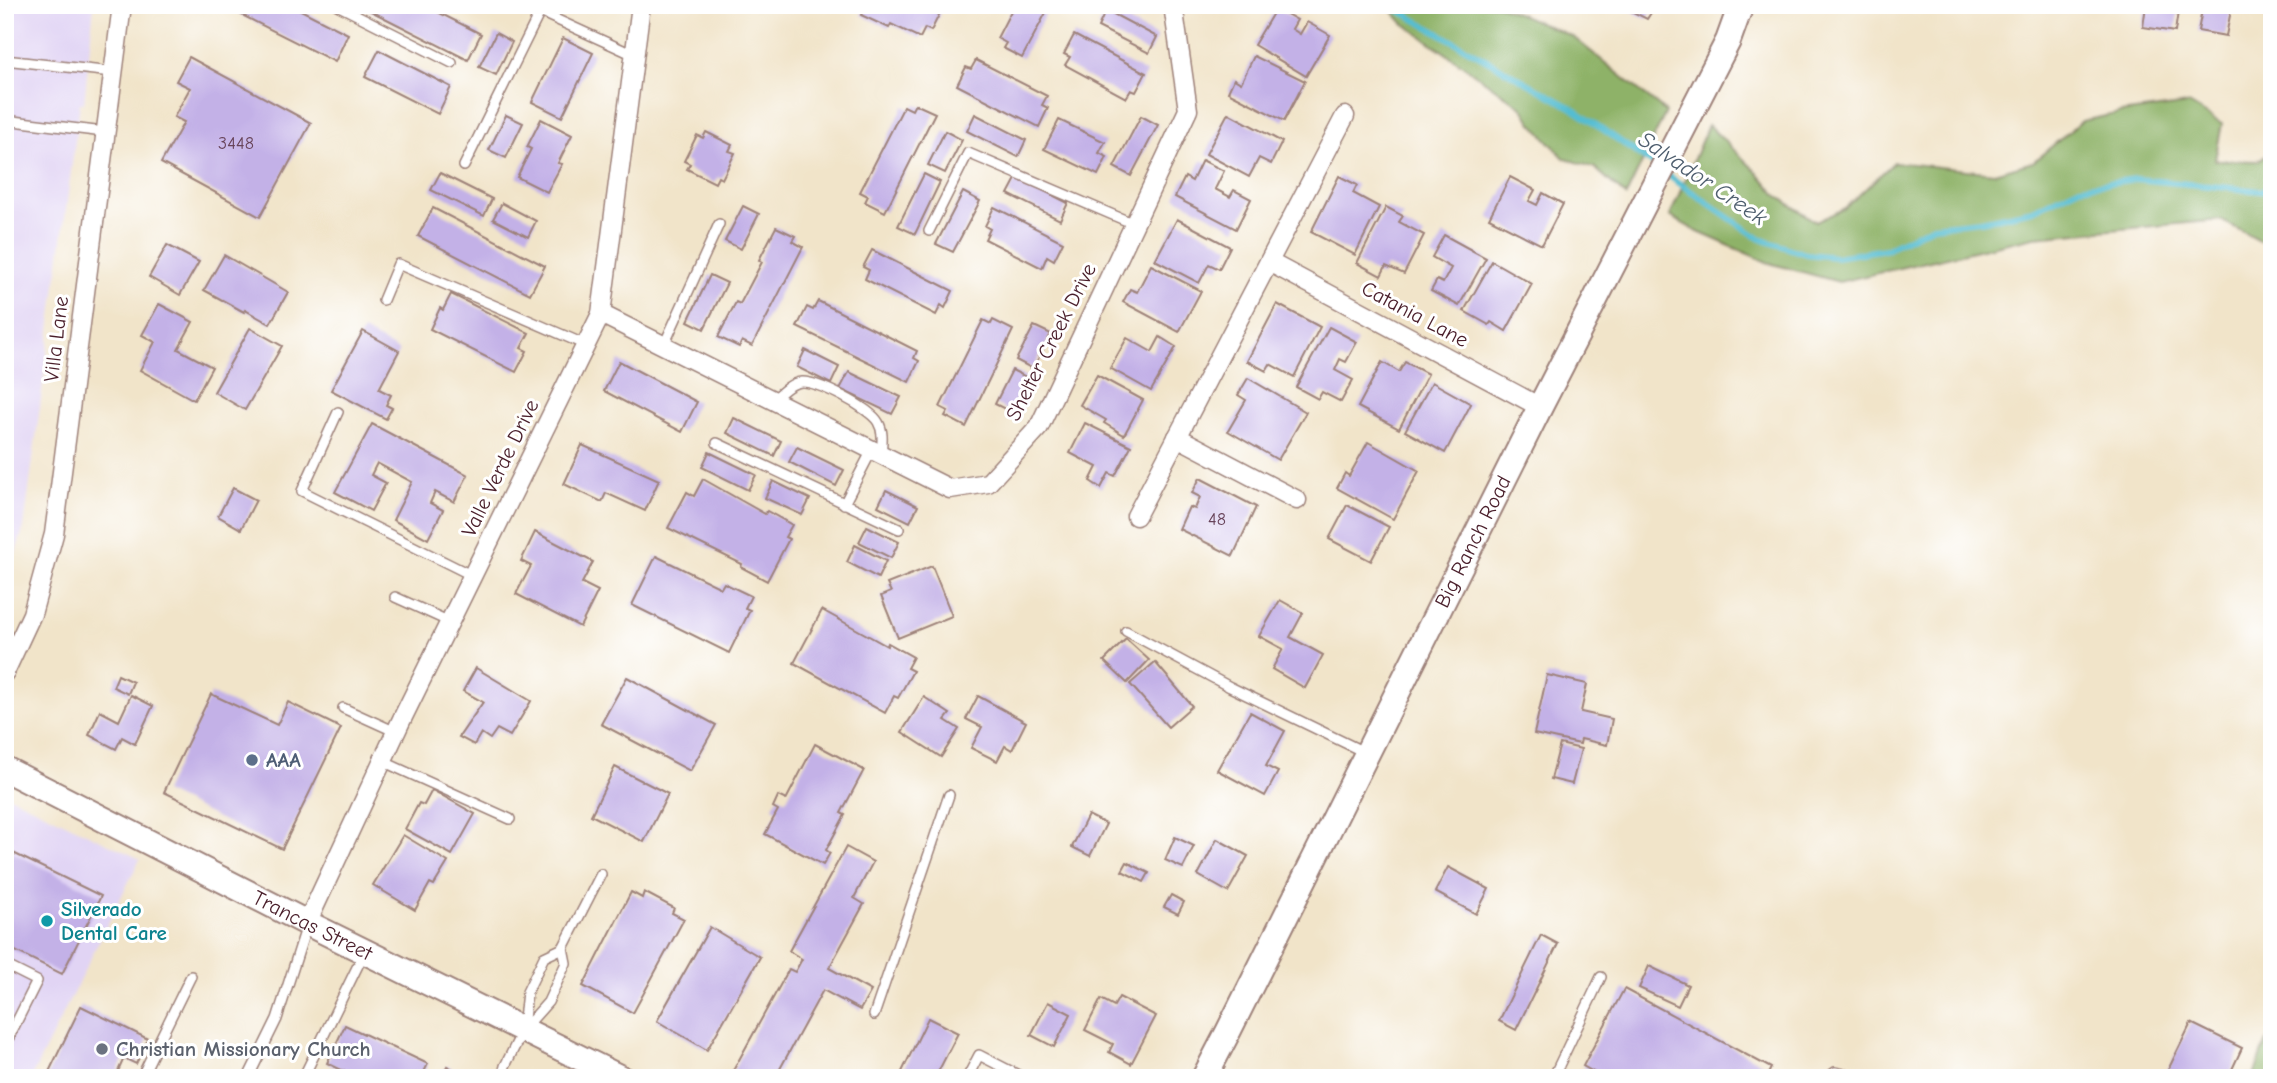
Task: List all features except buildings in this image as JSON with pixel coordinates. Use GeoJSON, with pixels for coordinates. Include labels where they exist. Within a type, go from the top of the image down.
{"type":"FeatureCollection","features":[{"type":"Feature","properties":{"kind":"street","name":"Villa Lane"},"geometry":{"type":"LineString","coordinates":[[5,672],[32,614],[54,534],[122,5]]}},
{"type":"Feature","properties":{"kind":"street","name":"Valle Verde Drive"},"geometry":{"type":"LineString","coordinates":[[307,923],[382,761],[601,314],[640,5]]}},
{"type":"Feature","properties":{"kind":"street","name":"Shelter Creek Drive"},"geometry":{"type":"LineString","coordinates":[[601,314],[950,489],[988,483],[1039,427],[1188,110],[1173,5]]}},
{"type":"Feature","properties":{"kind":"street","name":"Big Ranch Road"},"geometry":{"type":"LineString","coordinates":[[1203,1078],[1540,407],[1655,187],[1728,41],[1741,5]]}},
{"type":"Feature","properties":{"kind":"street"},"geometry":{"type":"LineString","coordinates":[[1136,516],[1345,116]]}},
{"type":"Feature","properties":{"kind":"street","name":"Catania Lane"},"geometry":{"type":"LineString","coordinates":[[1269,262],[1540,407]]}},
{"type":"Feature","properties":{"kind":"street"},"geometry":{"type":"LineString","coordinates":[[1177,437],[1297,500]]}},
{"type":"Feature","properties":{"kind":"street","name":"Trancas Street"},"geometry":{"type":"LineString","coordinates":[[5,769],[307,923],[621,1078]]}},
{"type":"Feature","properties":{"kind":"lane"},"geometry":{"type":"LineString","coordinates":[[337,5],[452,63]]}},
{"type":"Feature","properties":{"kind":"lane"},"geometry":{"type":"LineString","coordinates":[[464,166],[540,12],[634,55]]}},
{"type":"Feature","properties":{"kind":"lane"},"geometry":{"type":"LineString","coordinates":[[5,60],[112,72]]}},
{"type":"Feature","properties":{"kind":"lane"},"geometry":{"type":"LineString","coordinates":[[5,120],[104,132]]}},
{"type":"Feature","properties":{"kind":"lane"},"geometry":{"type":"LineString","coordinates":[[929,231],[968,153],[1134,224]]}},
{"type":"Feature","properties":{"kind":"lane"},"geometry":{"type":"LineString","coordinates":[[664,345],[719,224]]}},
{"type":"Feature","properties":{"kind":"lane"},"geometry":{"type":"LineString","coordinates":[[383,300],[398,264],[586,345]]}},
{"type":"Feature","properties":{"kind":"lane"},"geometry":{"type":"LineString","coordinates":[[773,400],[798,382],[813,383],[865,409],[877,419],[883,431],[876,452],[844,504]]}},
{"type":"Feature","properties":{"kind":"lane"},"geometry":{"type":"LineString","coordinates":[[338,412],[302,491],[473,576]]}},
{"type":"Feature","properties":{"kind":"lane"},"geometry":{"type":"LineString","coordinates":[[717,443],[899,529]]}},
{"type":"Feature","properties":{"kind":"lane"},"geometry":{"type":"LineString","coordinates":[[395,597],[450,622]]}},
{"type":"Feature","properties":{"kind":"lane"},"geometry":{"type":"LineString","coordinates":[[1126,631],[1230,687],[1367,754]]}},
{"type":"Feature","properties":{"kind":"lane"},"geometry":{"type":"LineString","coordinates":[[343,708],[396,733]]}},
{"type":"Feature","properties":{"kind":"lane"},"geometry":{"type":"LineString","coordinates":[[382,761],[510,819]]}},
{"type":"Feature","properties":{"kind":"lane"},"geometry":{"type":"LineString","coordinates":[[874,1014],[949,795]]}},
{"type":"Feature","properties":{"kind":"lane"},"geometry":{"type":"LineString","coordinates":[[523,1030],[527,992],[544,957],[563,948],[601,874]]}},
{"type":"Feature","properties":{"kind":"lane"},"geometry":{"type":"LineString","coordinates":[[248,1078],[277,1019],[307,923]]}},
{"type":"Feature","properties":{"kind":"lane"},"geometry":{"type":"LineString","coordinates":[[502,1078],[523,1030],[548,1002],[566,963],[563,948]]}},
{"type":"Feature","properties":{"kind":"lane"},"geometry":{"type":"LineString","coordinates":[[303,1078],[365,951]]}},
{"type":"Feature","properties":{"kind":"lane"},"geometry":{"type":"LineString","coordinates":[[5,965],[37,981],[5,1045]]}},
{"type":"Feature","properties":{"kind":"lane"},"geometry":{"type":"LineString","coordinates":[[141,1078],[191,976]]}},
{"type":"Feature","properties":{"kind":"lane"},"geometry":{"type":"LineString","coordinates":[[1556,1077],[1601,977]]}},
{"type":"Feature","properties":{"kind":"lane"},"geometry":{"type":"LineString","coordinates":[[967,1078],[979,1055],[1024,1078]]}},
{"type":"Feature","properties":{"kind":"lane"},"geometry":{"type":"LineString","coordinates":[[1827,1078],[1835,1072],[1864,1078]]}},
{"type":"Feature","properties":{"kind":"shaded area"},"geometry":{"type":"Polygon","coordinates":[[[5,5],[94,5],[84,103],[80,103],[24,527],[5,585],[5,5]]]}},
{"type":"Feature","properties":{"kind":"shaded area"},"geometry":{"type":"Polygon","coordinates":[[[5,794],[140,859],[31,1078],[5,1078],[5,794]]]}},
{"type":"Feature","properties":{"kind":"green space"},"geometry":{"type":"Polygon","coordinates":[[[1387,5],[1498,5],[1572,36],[1666,112],[1626,196],[1595,168],[1564,158],[1531,122],[1523,108],[1403,23],[1387,5]]]}},
{"type":"Feature","properties":{"kind":"green space"},"geometry":{"type":"Polygon","coordinates":[[[2189,104],[2222,124],[2215,160],[2258,161],[2272,149],[2272,245],[2269,246],[2221,220],[2034,237],[1839,282],[1769,263],[1698,232],[1670,216],[1708,125],[1778,196],[1816,222],[1845,208],[1894,162],[1994,173],[2033,162],[2082,121],[2189,104]]]}},
{"type":"Feature","properties":{"kind":"green space"},"geometry":{"type":"Polygon","coordinates":[[[2272,1028],[2272,1078],[2253,1078],[2272,1028]]]}},
{"type":"Feature","properties":{"kind":"waterway","name":"Salvador Creek"},"geometry":{"type":"LineString","coordinates":[[1389,5],[1572,108],[1657,167]]}},
{"type":"Feature","properties":{"kind":"waterway","name":"Salvador Creek"},"geometry":{"type":"LineString","coordinates":[[1666,174],[1760,239],[1806,254],[1836,257],[1886,249],[1933,226],[1981,221],[2033,210],[2080,187],[2136,179],[2272,192]]}},
{"type":"Feature","properties":{"kind":"place","name":"AAA"},"geometry":{"type":"Point","coordinates":[252,760]}},
{"type":"Feature","properties":{"kind":"place","name":"Silverado Dental Care"},"geometry":{"type":"Point","coordinates":[47,921]}},
{"type":"Feature","properties":{"kind":"place","name":"Christian Missionary Church"},"geometry":{"type":"Point","coordinates":[102,1049]}}]}
